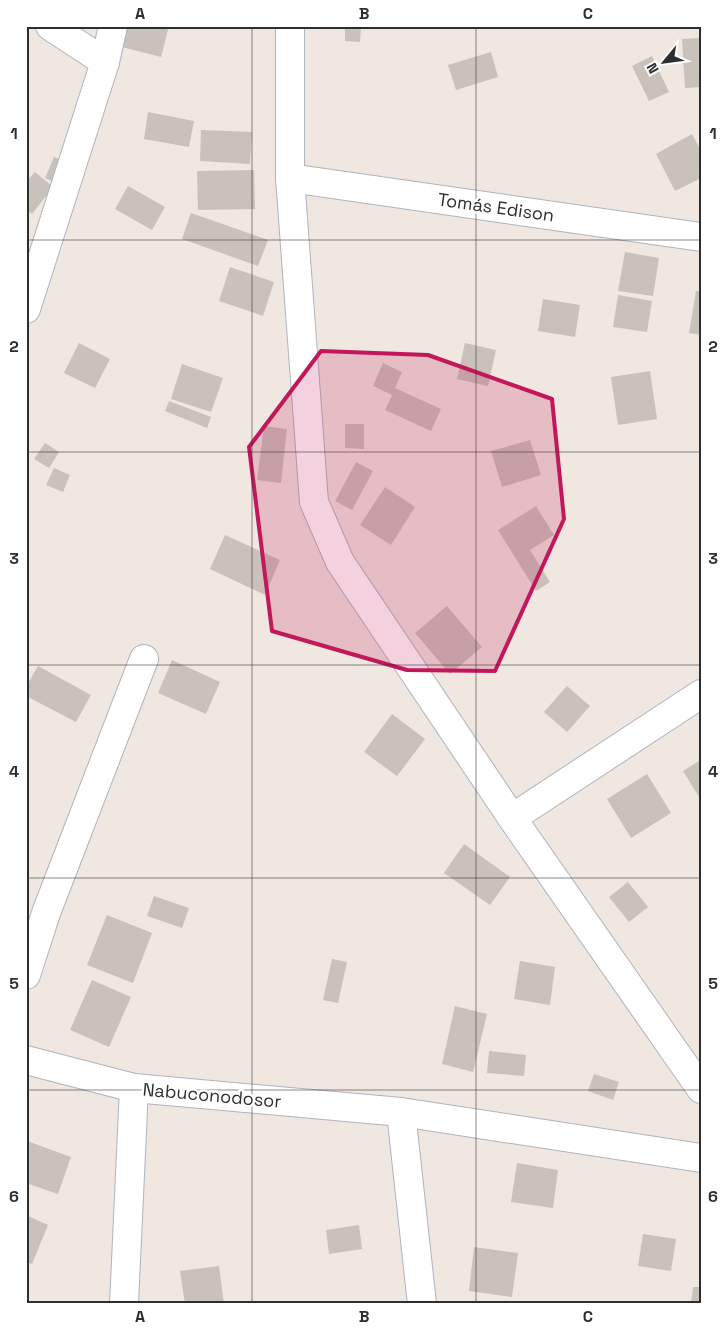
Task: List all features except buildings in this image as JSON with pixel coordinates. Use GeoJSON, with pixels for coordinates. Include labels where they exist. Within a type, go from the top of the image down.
{"type":"FeatureCollection","features":[{"type":"Feature","properties":{"kind":"street"},"geometry":{"type":"LineString","coordinates":[[50,26],[105,62]]}},
{"type":"Feature","properties":{"kind":"street"},"geometry":{"type":"LineString","coordinates":[[26,309],[105,62],[113,26]]}},
{"type":"Feature","properties":{"kind":"street"},"geometry":{"type":"LineString","coordinates":[[290,26],[290,178],[314,502],[340,562],[512,818],[701,1089]]}},
{"type":"Feature","properties":{"kind":"street","name":"Tomás Edison"},"geometry":{"type":"LineString","coordinates":[[290,178],[701,237]]}},
{"type":"Feature","properties":{"kind":"street"},"geometry":{"type":"LineString","coordinates":[[26,975],[50,904],[144,659]]}},
{"type":"Feature","properties":{"kind":"street"},"geometry":{"type":"LineString","coordinates":[[512,818],[701,694]]}},
{"type":"Feature","properties":{"kind":"street","name":"Nabuconodosor"},"geometry":{"type":"LineString","coordinates":[[26,1060],[134,1088],[401,1112],[701,1158]]}},
{"type":"Feature","properties":{"kind":"street"},"geometry":{"type":"LineString","coordinates":[[124,1304],[134,1088]]}},
{"type":"Feature","properties":{"kind":"street"},"geometry":{"type":"LineString","coordinates":[[401,1112],[422,1304]]}},
{"type":"Feature","properties":{"kind":"highlighted area"},"geometry":{"type":"Polygon","coordinates":[[[321,351],[428,355],[552,399],[564,519],[495,671],[407,670],[272,631],[249,447],[321,351]]]}}]}
